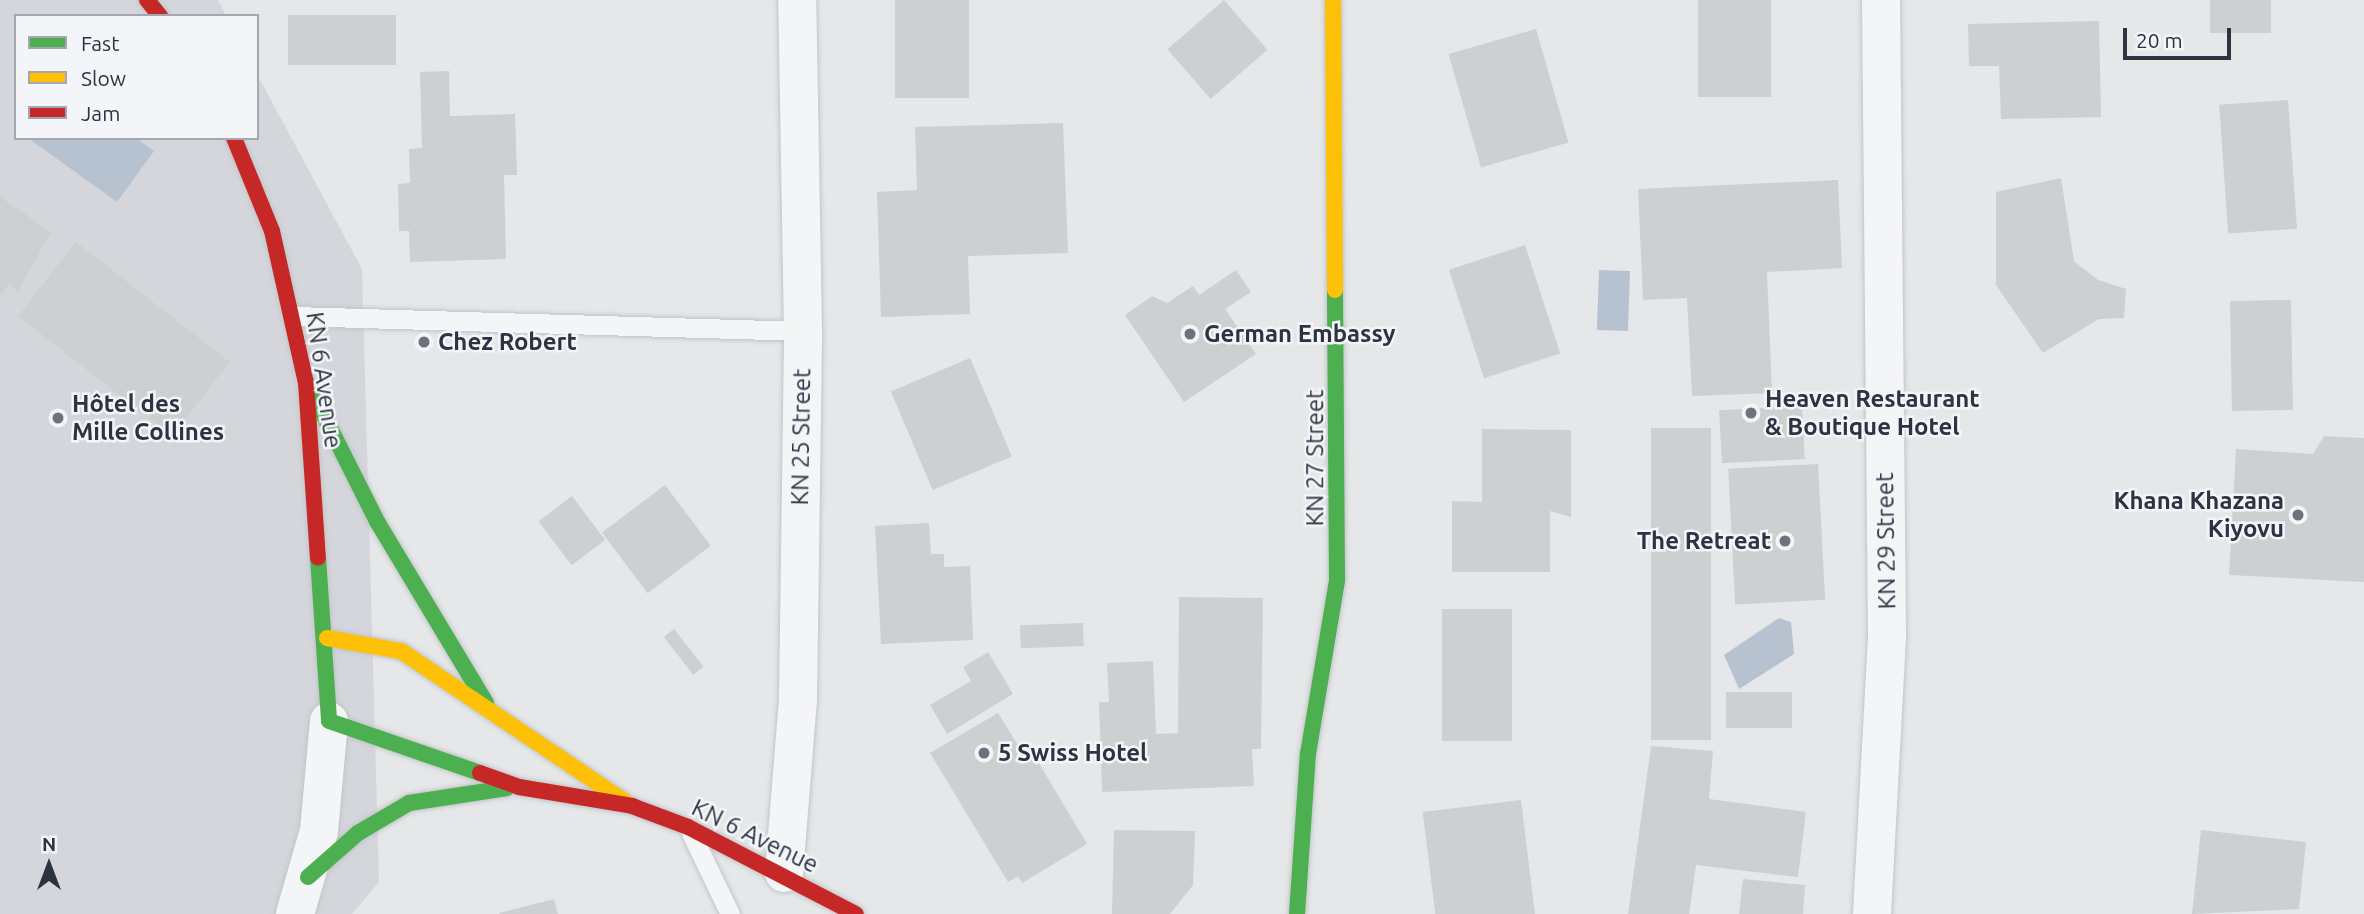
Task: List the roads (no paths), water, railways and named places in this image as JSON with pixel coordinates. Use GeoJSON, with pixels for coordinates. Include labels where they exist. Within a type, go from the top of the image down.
{"type":"FeatureCollection","features":[{"type":"Feature","properties":{"kind":"main road"},"geometry":{"type":"LineString","coordinates":[[147,0],[158,14]]}},
{"type":"Feature","properties":{"kind":"main road","name":"KN 27 Street"},"geometry":{"type":"LineString","coordinates":[[1297,914],[1308,754],[1337,580],[1333,0]]}},
{"type":"Feature","properties":{"kind":"main road","name":"KN 6 Avenue"},"geometry":{"type":"LineString","coordinates":[[235,140],[271,231],[293,316],[306,383],[327,638],[329,721],[519,787],[632,806],[688,827],[799,881],[856,914]]}},
{"type":"Feature","properties":{"kind":"main road"},"geometry":{"type":"LineString","coordinates":[[306,383],[378,523],[486,703]]}},
{"type":"Feature","properties":{"kind":"main road","name":"KN 6 Avenue"},"geometry":{"type":"LineString","coordinates":[[327,638],[401,651],[486,703],[632,806]]}},
{"type":"Feature","properties":{"kind":"main road"},"geometry":{"type":"LineString","coordinates":[[308,877],[358,833],[409,803],[519,787]]}},
{"type":"Feature","properties":{"kind":"street","name":"KN 25 Street"},"geometry":{"type":"LineString","coordinates":[[797,0],[803,331],[798,699],[799,881]]}},
{"type":"Feature","properties":{"kind":"street","name":"KN 29 Street"},"geometry":{"type":"LineString","coordinates":[[1872,914],[1887,634],[1881,0]]}},
{"type":"Feature","properties":{"kind":"street"},"geometry":{"type":"LineString","coordinates":[[295,914],[308,877],[329,721]]}},
{"type":"Feature","properties":{"kind":"lane"},"geometry":{"type":"LineString","coordinates":[[293,316],[803,331]]}},
{"type":"Feature","properties":{"kind":"lane"},"geometry":{"type":"LineString","coordinates":[[688,827],[730,914]]}},
{"type":"Feature","properties":{"kind":"lane"},"geometry":{"type":"LineString","coordinates":[[799,881],[806,914]]}},
{"type":"Feature","properties":{"kind":"water"},"geometry":{"type":"Polygon","coordinates":[[[31,140],[139,140],[154,151],[117,202],[31,140]]]}},
{"type":"Feature","properties":{"kind":"water"},"geometry":{"type":"Polygon","coordinates":[[[1599,270],[1630,271],[1628,331],[1597,330],[1599,270]]]}},
{"type":"Feature","properties":{"kind":"water"},"geometry":{"type":"Polygon","coordinates":[[[1779,618],[1791,622],[1794,654],[1739,689],[1724,655],[1779,618]]]}},
{"type":"Feature","properties":{"kind":"place","name":"German Embassy"},"geometry":{"type":"Point","coordinates":[1190,334]}},
{"type":"Feature","properties":{"kind":"place","name":"Chez Robert"},"geometry":{"type":"Point","coordinates":[424,342]}},
{"type":"Feature","properties":{"kind":"place","name":"Heaven Restaurant & Boutique Hotel"},"geometry":{"type":"Point","coordinates":[1751,413]}},
{"type":"Feature","properties":{"kind":"place","name":"Hôtel des Mille Collines"},"geometry":{"type":"Point","coordinates":[58,418]}},
{"type":"Feature","properties":{"kind":"place","name":"Khana Khazana Kiyovu"},"geometry":{"type":"Point","coordinates":[2298,515]}},
{"type":"Feature","properties":{"kind":"place","name":"The Retreat"},"geometry":{"type":"Point","coordinates":[1785,541]}},
{"type":"Feature","properties":{"kind":"place","name":"5 Swiss Hotel"},"geometry":{"type":"Point","coordinates":[984,753]}}]}
